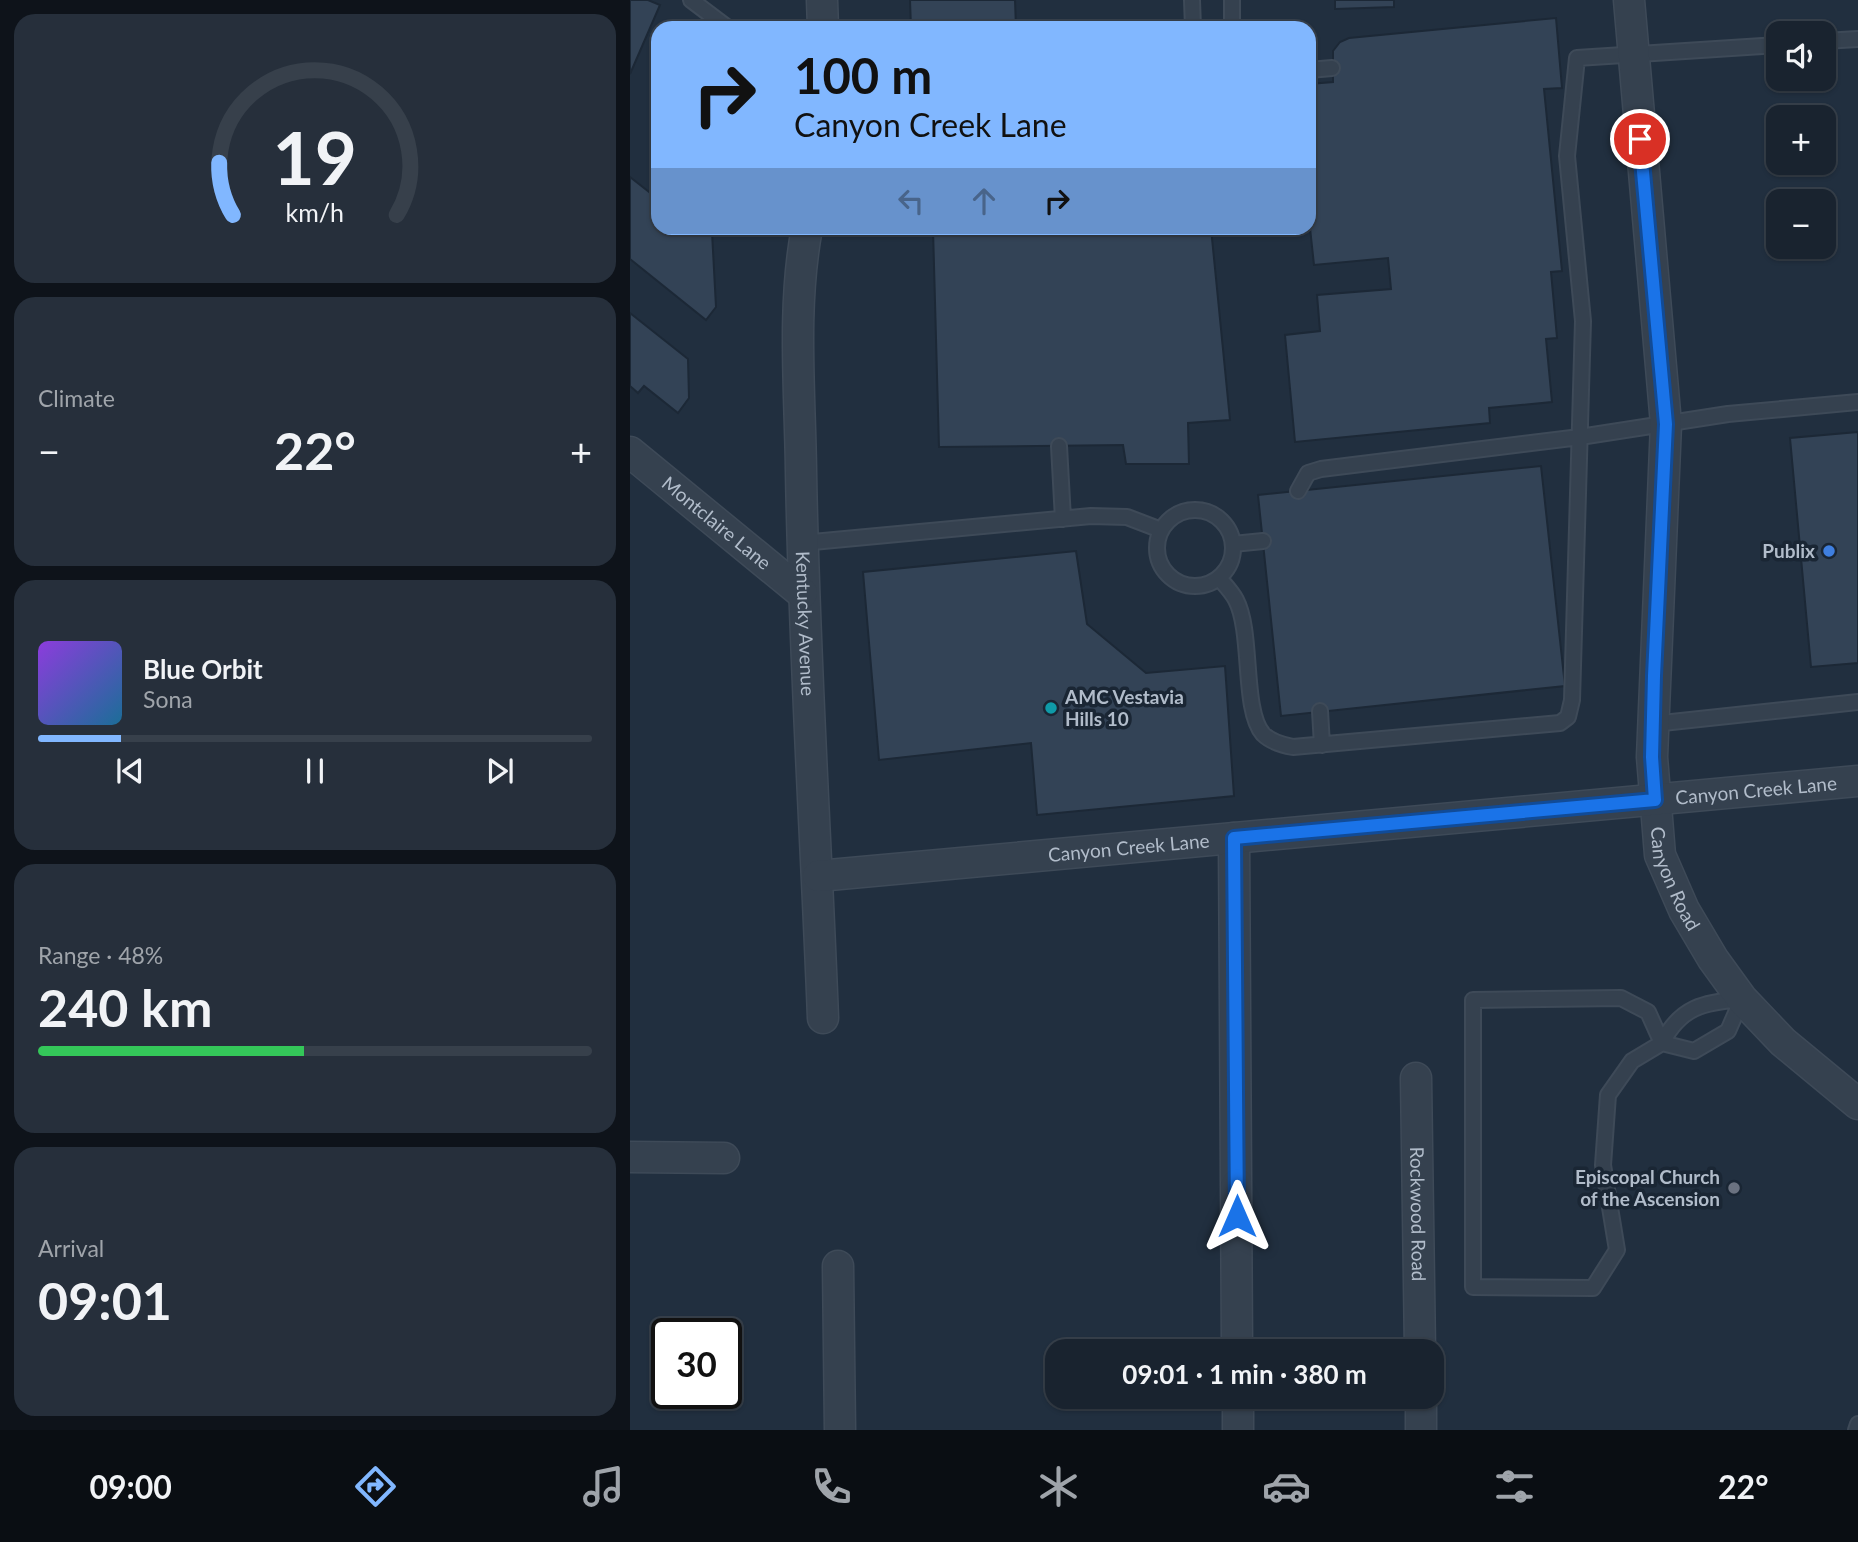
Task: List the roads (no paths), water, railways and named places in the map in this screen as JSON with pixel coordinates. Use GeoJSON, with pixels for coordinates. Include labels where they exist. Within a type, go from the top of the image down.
{"type":"FeatureCollection","features":[{"type":"Feature","properties":{"kind":"street"},"geometry":{"type":"LineString","coordinates":[[822,0],[823,21]]}},
{"type":"Feature","properties":{"kind":"street","name":"Canyon Road"},"geometry":{"type":"LineString","coordinates":[[1629,0],[1666,424],[1653,724],[1660,855],[1684,910],[1713,959],[1742,999],[1783,1042],[1858,1104]]}},
{"type":"Feature","properties":{"kind":"street","name":"Kentucky Avenue"},"geometry":{"type":"LineString","coordinates":[[806,235],[800,263],[798,332],[802,593],[823,1018]]}},
{"type":"Feature","properties":{"kind":"street","name":"Montclaire Lane"},"geometry":{"type":"LineString","coordinates":[[630,452],[802,593]]}},
{"type":"Feature","properties":{"kind":"street","name":"Canyon Creek Lane"},"geometry":{"type":"LineString","coordinates":[[818,876],[1858,781]]}},
{"type":"Feature","properties":{"kind":"street"},"geometry":{"type":"LineString","coordinates":[[1234,838],[1237,1339]]}},
{"type":"Feature","properties":{"kind":"street","name":"Rockwood Road"},"geometry":{"type":"LineString","coordinates":[[1416,1078],[1420,1339]]}},
{"type":"Feature","properties":{"kind":"street"},"geometry":{"type":"LineString","coordinates":[[630,1157],[724,1158]]}},
{"type":"Feature","properties":{"kind":"street"},"geometry":{"type":"LineString","coordinates":[[838,1266],[840,1430]]}},
{"type":"Feature","properties":{"kind":"street"},"geometry":{"type":"LineString","coordinates":[[1238,1409],[1238,1430]]}},
{"type":"Feature","properties":{"kind":"street"},"geometry":{"type":"LineString","coordinates":[[1421,1409],[1421,1430]]}},
{"type":"Feature","properties":{"kind":"lane"},"geometry":{"type":"LineString","coordinates":[[691,0],[719,21]]}},
{"type":"Feature","properties":{"kind":"lane"},"geometry":{"type":"LineString","coordinates":[[1192,0],[1193,21]]}},
{"type":"Feature","properties":{"kind":"lane"},"geometry":{"type":"LineString","coordinates":[[1232,0],[1232,21]]}},
{"type":"Feature","properties":{"kind":"lane"},"geometry":{"type":"LineString","coordinates":[[1836,40],[1858,39]]}},
{"type":"Feature","properties":{"kind":"lane"},"geometry":{"type":"LineString","coordinates":[[1560,61],[1766,46]]}},
{"type":"Feature","properties":{"kind":"lane"},"geometry":{"type":"LineString","coordinates":[[1219,578],[1237,600],[1244,628],[1255,714],[1262,733],[1279,745],[1322,745],[1560,723],[1568,717],[1572,700],[1583,321],[1567,156],[1577,58]]}},
{"type":"Feature","properties":{"kind":"lane"},"geometry":{"type":"LineString","coordinates":[[1316,69],[1332,68]]}},
{"type":"Feature","properties":{"kind":"lane"},"geometry":{"type":"LineString","coordinates":[[1298,491],[1308,473],[1321,469],[1580,438],[1728,414],[1858,402]]}},
{"type":"Feature","properties":{"kind":"lane"},"geometry":{"type":"LineString","coordinates":[[1059,446],[1063,519]]}},
{"type":"Feature","properties":{"kind":"lane"},"geometry":{"type":"LineString","coordinates":[[1200,509],[1223,521],[1233,544],[1228,568],[1219,578],[1196,587],[1172,579],[1158,558],[1156,545],[1161,530],[1176,514],[1200,509]]}},
{"type":"Feature","properties":{"kind":"lane"},"geometry":{"type":"LineString","coordinates":[[802,543],[1063,519],[1127,517],[1161,530]]}},
{"type":"Feature","properties":{"kind":"lane"},"geometry":{"type":"LineString","coordinates":[[1233,544],[1263,541]]}},
{"type":"Feature","properties":{"kind":"lane"},"geometry":{"type":"LineString","coordinates":[[1653,724],[1858,702]]}},
{"type":"Feature","properties":{"kind":"lane"},"geometry":{"type":"LineString","coordinates":[[1320,712],[1322,745]]}},
{"type":"Feature","properties":{"kind":"lane"},"geometry":{"type":"LineString","coordinates":[[1662,1043],[1648,1012],[1621,998],[1474,1000],[1474,1287],[1593,1288],[1616,1250],[1603,1165],[1608,1095],[1632,1061],[1662,1043],[1672,1024],[1704,1002],[1742,999],[1728,1031],[1694,1051],[1662,1043]]}},
{"type":"Feature","properties":{"kind":"lane"},"geometry":{"type":"LineString","coordinates":[[1856,1430],[1858,1424]]}},
{"type":"Feature","properties":{"kind":"place","name":"Publix"},"geometry":{"type":"Point","coordinates":[1829,551]}},
{"type":"Feature","properties":{"kind":"place","name":"AMC Vestavia Hills 10"},"geometry":{"type":"Point","coordinates":[1051,708]}},
{"type":"Feature","properties":{"kind":"place","name":"Episcopal Church of the Ascension"},"geometry":{"type":"Point","coordinates":[1734,1188]}}]}
